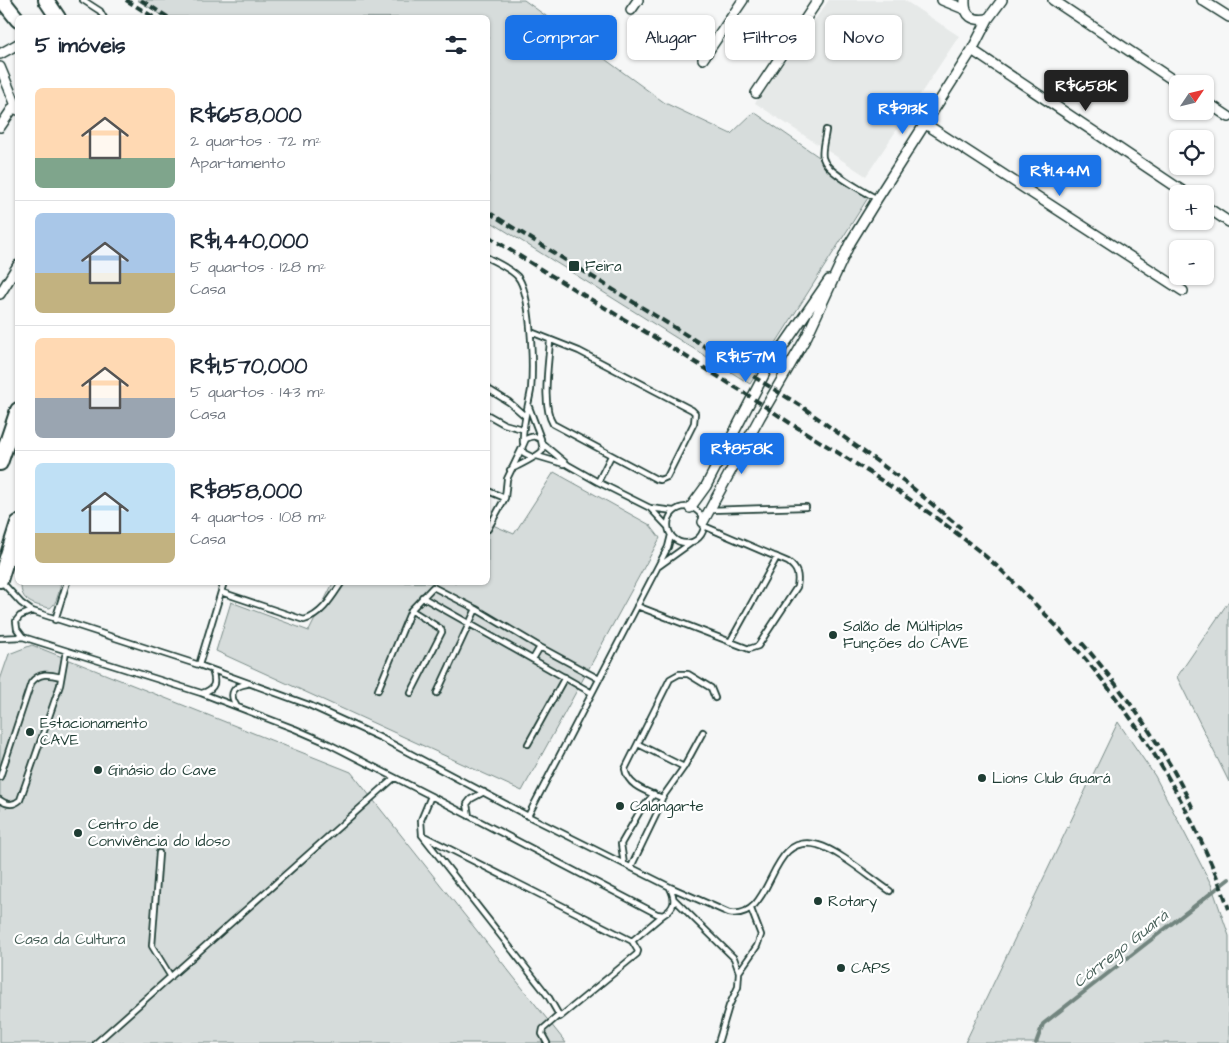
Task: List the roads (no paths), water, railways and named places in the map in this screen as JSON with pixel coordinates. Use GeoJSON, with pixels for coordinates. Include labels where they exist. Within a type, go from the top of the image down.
{"type":"FeatureCollection","features":[{"type":"Feature","properties":{"kind":"main road"},"geometry":{"type":"LineString","coordinates":[[2,0],[15,16]]}},
{"type":"Feature","properties":{"kind":"main road"},"geometry":{"type":"LineString","coordinates":[[46,0],[56,15]]}},
{"type":"Feature","properties":{"kind":"main road"},"geometry":{"type":"LineString","coordinates":[[0,462],[15,419]]}},
{"type":"Feature","properties":{"kind":"main road"},"geometry":{"type":"LineString","coordinates":[[0,580],[15,532]]}},
{"type":"Feature","properties":{"kind":"street"},"geometry":{"type":"LineString","coordinates":[[631,10],[638,0]]}},
{"type":"Feature","properties":{"kind":"street"},"geometry":{"type":"LineString","coordinates":[[715,41],[743,0]]}},
{"type":"Feature","properties":{"kind":"street"},"geometry":{"type":"LineString","coordinates":[[756,93],[818,0]]}},
{"type":"Feature","properties":{"kind":"street"},"geometry":{"type":"LineString","coordinates":[[942,0],[965,4],[973,18],[988,19]]}},
{"type":"Feature","properties":{"kind":"street"},"geometry":{"type":"LineString","coordinates":[[690,508],[706,486],[766,371],[840,264],[877,199],[972,50],[988,19],[1002,0]]}},
{"type":"Feature","properties":{"kind":"street"},"geometry":{"type":"LineString","coordinates":[[1053,0],[1169,77]]}},
{"type":"Feature","properties":{"kind":"street"},"geometry":{"type":"LineString","coordinates":[[1202,0],[1215,4],[1229,17]]}},
{"type":"Feature","properties":{"kind":"street"},"geometry":{"type":"LineString","coordinates":[[0,54],[15,46]]}},
{"type":"Feature","properties":{"kind":"street"},"geometry":{"type":"LineString","coordinates":[[972,50],[1174,185]]}},
{"type":"Feature","properties":{"kind":"street"},"geometry":{"type":"LineString","coordinates":[[0,67],[15,104]]}},
{"type":"Feature","properties":{"kind":"street"},"geometry":{"type":"LineString","coordinates":[[1214,107],[1229,117]]}},
{"type":"Feature","properties":{"kind":"street"},"geometry":{"type":"LineString","coordinates":[[0,127],[15,108]]}},
{"type":"Feature","properties":{"kind":"street"},"geometry":{"type":"LineString","coordinates":[[924,123],[1183,290]]}},
{"type":"Feature","properties":{"kind":"street"},"geometry":{"type":"LineString","coordinates":[[1214,212],[1229,222]]}},
{"type":"Feature","properties":{"kind":"street"},"geometry":{"type":"LineString","coordinates":[[704,524],[760,417],[807,336],[840,264]]}},
{"type":"Feature","properties":{"kind":"street"},"geometry":{"type":"LineString","coordinates":[[0,294],[15,270]]}},
{"type":"Feature","properties":{"kind":"lane"},"geometry":{"type":"LineString","coordinates":[[83,0],[105,15]]}},
{"type":"Feature","properties":{"kind":"lane"},"geometry":{"type":"LineString","coordinates":[[100,11],[102,15]]}},
{"type":"Feature","properties":{"kind":"lane"},"geometry":{"type":"LineString","coordinates":[[826,130],[823,153],[826,164],[835,173],[877,199]]}},
{"type":"Feature","properties":{"kind":"lane"},"geometry":{"type":"LineString","coordinates":[[490,259],[511,272],[520,282],[526,302],[530,332],[531,388],[522,430],[524,452],[568,465]]}},
{"type":"Feature","properties":{"kind":"lane"},"geometry":{"type":"LineString","coordinates":[[530,332],[578,351],[687,406],[695,413],[694,423],[664,479],[656,479],[611,456],[557,427],[551,421],[547,402],[550,340]]}},
{"type":"Feature","properties":{"kind":"lane"},"geometry":{"type":"LineString","coordinates":[[490,389],[526,416]]}},
{"type":"Feature","properties":{"kind":"lane"},"geometry":{"type":"LineString","coordinates":[[510,470],[543,450],[542,442],[528,405]]}},
{"type":"Feature","properties":{"kind":"lane"},"geometry":{"type":"LineString","coordinates":[[490,416],[504,424],[522,430]]}},
{"type":"Feature","properties":{"kind":"lane"},"geometry":{"type":"LineString","coordinates":[[490,525],[504,498],[510,470],[526,439],[532,436],[537,436],[568,465],[598,482],[650,508],[674,512]]}},
{"type":"Feature","properties":{"kind":"lane"},"geometry":{"type":"LineString","coordinates":[[598,482],[611,456]]}},
{"type":"Feature","properties":{"kind":"lane"},"geometry":{"type":"LineString","coordinates":[[490,492],[504,498]]}},
{"type":"Feature","properties":{"kind":"lane"},"geometry":{"type":"LineString","coordinates":[[710,510],[806,507]]}},
{"type":"Feature","properties":{"kind":"lane"},"geometry":{"type":"LineString","coordinates":[[650,508],[677,540],[684,543],[692,542]]}},
{"type":"Feature","properties":{"kind":"lane"},"geometry":{"type":"LineString","coordinates":[[658,567],[700,536],[704,524],[701,515],[696,510],[681,508],[669,518],[668,528]]}},
{"type":"Feature","properties":{"kind":"lane"},"geometry":{"type":"LineString","coordinates":[[636,606],[749,649],[758,646],[797,587],[799,578],[794,566],[704,524]]}},
{"type":"Feature","properties":{"kind":"lane"},"geometry":{"type":"LineString","coordinates":[[528,816],[658,567],[668,547],[671,535]]}},
{"type":"Feature","properties":{"kind":"lane"},"geometry":{"type":"LineString","coordinates":[[730,642],[777,557]]}},
{"type":"Feature","properties":{"kind":"lane"},"geometry":{"type":"LineString","coordinates":[[0,580],[21,603],[32,611],[199,665],[248,684],[282,694],[324,712],[381,738],[528,816],[670,887],[729,913],[737,914],[751,909],[757,903],[786,853],[805,843],[819,845],[841,857],[890,891]]}},
{"type":"Feature","properties":{"kind":"lane"},"geometry":{"type":"LineString","coordinates":[[55,620],[66,585]]}},
{"type":"Feature","properties":{"kind":"lane"},"geometry":{"type":"LineString","coordinates":[[199,665],[223,585]]}},
{"type":"Feature","properties":{"kind":"lane"},"geometry":{"type":"LineString","coordinates":[[221,592],[304,620],[314,616],[324,608],[340,585]]}},
{"type":"Feature","properties":{"kind":"lane"},"geometry":{"type":"LineString","coordinates":[[378,690],[411,610],[433,587],[476,609],[599,679]]}},
{"type":"Feature","properties":{"kind":"lane"},"geometry":{"type":"LineString","coordinates":[[422,597],[592,693]]}},
{"type":"Feature","properties":{"kind":"lane"},"geometry":{"type":"LineString","coordinates":[[437,693],[476,609]]}},
{"type":"Feature","properties":{"kind":"lane"},"geometry":{"type":"LineString","coordinates":[[410,693],[442,632],[441,629],[411,610]]}},
{"type":"Feature","properties":{"kind":"lane"},"geometry":{"type":"LineString","coordinates":[[23,637],[17,629],[16,621],[20,616],[32,611]]}},
{"type":"Feature","properties":{"kind":"lane"},"geometry":{"type":"LineString","coordinates":[[0,638],[23,637],[66,650],[236,706],[325,742],[657,914],[663,915]]}},
{"type":"Feature","properties":{"kind":"lane"},"geometry":{"type":"LineString","coordinates":[[533,659],[540,647]]}},
{"type":"Feature","properties":{"kind":"lane"},"geometry":{"type":"LineString","coordinates":[[0,800],[6,804],[13,804],[20,800],[61,678],[66,650]]}},
{"type":"Feature","properties":{"kind":"lane"},"geometry":{"type":"LineString","coordinates":[[201,694],[208,691],[215,682],[212,670]]}},
{"type":"Feature","properties":{"kind":"lane"},"geometry":{"type":"LineString","coordinates":[[0,777],[31,684],[35,678],[46,674],[61,678]]}},
{"type":"Feature","properties":{"kind":"lane"},"geometry":{"type":"LineString","coordinates":[[662,798],[633,785],[625,769],[670,679],[679,674],[688,674],[711,688],[715,698]]}},
{"type":"Feature","properties":{"kind":"lane"},"geometry":{"type":"LineString","coordinates":[[528,744],[565,677]]}},
{"type":"Feature","properties":{"kind":"lane"},"geometry":{"type":"LineString","coordinates":[[236,706],[232,691],[239,686],[248,684]]}},
{"type":"Feature","properties":{"kind":"lane"},"geometry":{"type":"LineString","coordinates":[[631,867],[657,813],[662,798],[684,766],[703,732]]}},
{"type":"Feature","properties":{"kind":"lane"},"geometry":{"type":"LineString","coordinates":[[638,744],[684,766]]}},
{"type":"Feature","properties":{"kind":"lane"},"geometry":{"type":"LineString","coordinates":[[96,1043],[394,778]]}},
{"type":"Feature","properties":{"kind":"lane"},"geometry":{"type":"LineString","coordinates":[[469,816],[468,804],[471,799],[484,792]]}},
{"type":"Feature","properties":{"kind":"lane"},"geometry":{"type":"LineString","coordinates":[[624,864],[621,844],[640,811],[654,794]]}},
{"type":"Feature","properties":{"kind":"lane"},"geometry":{"type":"LineString","coordinates":[[431,796],[421,820],[422,835],[548,996],[558,1016]]}},
{"type":"Feature","properties":{"kind":"lane"},"geometry":{"type":"LineString","coordinates":[[422,835],[632,941],[638,951],[637,954],[562,1017],[558,1016],[543,1029],[542,1034],[547,1043]]}},
{"type":"Feature","properties":{"kind":"lane"},"geometry":{"type":"LineString","coordinates":[[159,853],[152,946],[171,977]]}},
{"type":"Feature","properties":{"kind":"lane"},"geometry":{"type":"LineString","coordinates":[[670,887],[674,899],[734,958],[739,972],[738,987],[729,1006],[718,1043]]}},
{"type":"Feature","properties":{"kind":"lane"},"geometry":{"type":"LineString","coordinates":[[632,941],[672,908],[674,899]]}},
{"type":"Feature","properties":{"kind":"lane"},"geometry":{"type":"LineString","coordinates":[[739,972],[757,946],[761,935],[751,909]]}},
{"type":"Feature","properties":{"kind":"waterway","name":"Córrego Guará"},"geometry":{"type":"LineString","coordinates":[[1036,1043],[1043,1024],[1229,879]]}},
{"type":"Feature","properties":{"kind":"railway"},"geometry":{"type":"LineString","coordinates":[[126,0],[150,15]]}},
{"type":"Feature","properties":{"kind":"railway"},"geometry":{"type":"LineString","coordinates":[[141,0],[164,15]]}},
{"type":"Feature","properties":{"kind":"railway"},"geometry":{"type":"LineString","coordinates":[[490,213],[801,406],[904,481],[961,528]]}},
{"type":"Feature","properties":{"kind":"railway"},"geometry":{"type":"LineString","coordinates":[[490,237],[700,365],[884,482],[930,513],[1000,569],[1057,626],[1088,662],[1144,739],[1192,821],[1229,909]]}},
{"type":"Feature","properties":{"kind":"railway"},"geometry":{"type":"LineString","coordinates":[[1082,643],[1144,723],[1171,766],[1194,811]]}},
{"type":"Feature","properties":{"kind":"place","name":"Feira"},"geometry":{"type":"Point","coordinates":[574,266]}},
{"type":"Feature","properties":{"kind":"place","name":"Salão de Múltiplas Funções do CAVE"},"geometry":{"type":"Point","coordinates":[833,635]}},
{"type":"Feature","properties":{"kind":"place","name":"Estacionamento CAVE"},"geometry":{"type":"Point","coordinates":[30,732]}},
{"type":"Feature","properties":{"kind":"place","name":"Ginásio do Cave"},"geometry":{"type":"Point","coordinates":[98,770]}},
{"type":"Feature","properties":{"kind":"place","name":"Lions Club Guará"},"geometry":{"type":"Point","coordinates":[982,778]}},
{"type":"Feature","properties":{"kind":"place","name":"Calangarte"},"geometry":{"type":"Point","coordinates":[620,806]}},
{"type":"Feature","properties":{"kind":"place","name":"Centro de Convivência do Idoso"},"geometry":{"type":"Point","coordinates":[78,833]}},
{"type":"Feature","properties":{"kind":"place","name":"Rotary"},"geometry":{"type":"Point","coordinates":[818,901]}},
{"type":"Feature","properties":{"kind":"place","name":"CAPS"},"geometry":{"type":"Point","coordinates":[841,968]}},
{"type":"Feature","properties":{"kind":"park label","name":"Casa da Cultura"},"geometry":{"type":"Point","coordinates":[70,939]}}]}
